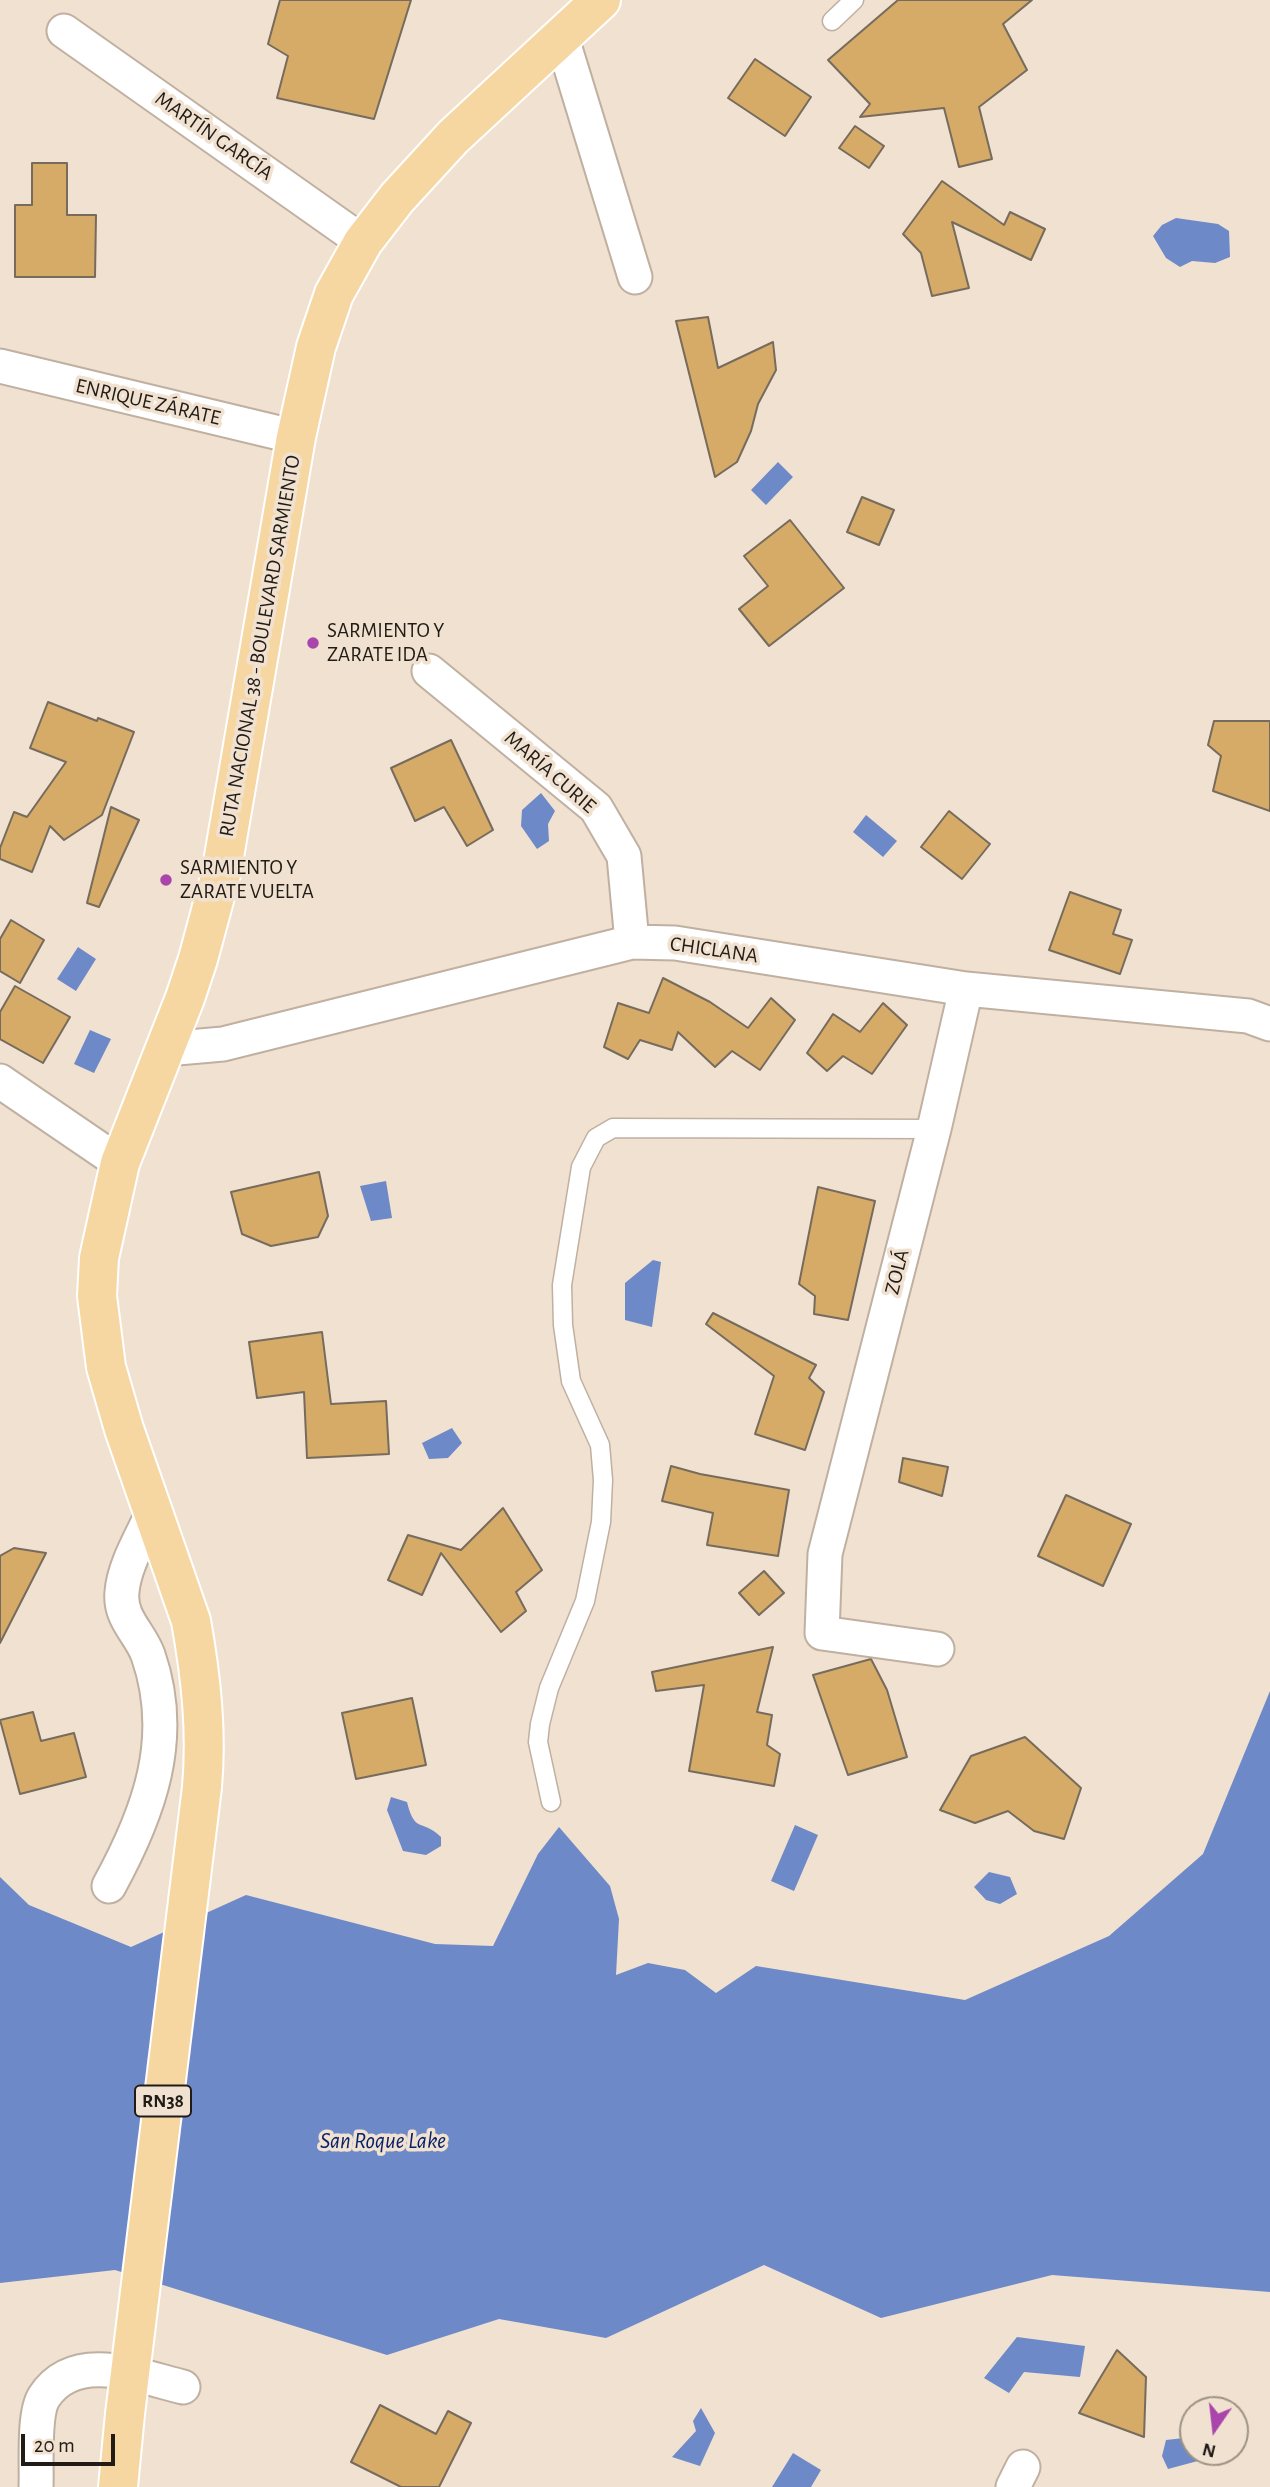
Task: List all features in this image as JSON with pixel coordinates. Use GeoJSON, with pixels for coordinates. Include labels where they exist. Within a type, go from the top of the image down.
{"type":"FeatureCollection","features":[{"type":"Feature","properties":{"kind":"main road","name":"RUTA NACIONAL 38 - BOULEVARD SARMIENTO"},"geometry":{"type":"LineString","coordinates":[[118,2487],[205,1753],[204,1723],[191,1621],[115,1398],[100,1333],[97,1296],[99,1258],[120,1163],[166,1049],[198,959],[221,874],[296,437],[319,337],[334,294],[363,242],[397,198],[453,137],[601,0]]}},
{"type":"Feature","properties":{"kind":"street","name":"MARTÍN GARCÍA"},"geometry":{"type":"LineString","coordinates":[[64,31],[363,242]]}},
{"type":"Feature","properties":{"kind":"street"},"geometry":{"type":"LineString","coordinates":[[561,35],[635,277]]}},
{"type":"Feature","properties":{"kind":"street","name":"ENRIQUE ZÁRATE"},"geometry":{"type":"LineString","coordinates":[[0,366],[296,437]]}},
{"type":"Feature","properties":{"kind":"street","name":"MARÍA CURIE"},"geometry":{"type":"LineString","coordinates":[[429,671],[596,808],[624,856],[632,942]]}},
{"type":"Feature","properties":{"kind":"street","name":"CHICLANA"},"geometry":{"type":"LineString","coordinates":[[166,1049],[223,1044],[632,942],[675,943],[966,989],[1248,1016],[1270,1024]]}},
{"type":"Feature","properties":{"kind":"street","name":"ZOLÁ"},"geometry":{"type":"LineString","coordinates":[[937,1649],[822,1633],[825,1554],[934,1129],[966,989]]}},
{"type":"Feature","properties":{"kind":"street"},"geometry":{"type":"LineString","coordinates":[[0,1081],[120,1163]]}},
{"type":"Feature","properties":{"kind":"street"},"geometry":{"type":"LineString","coordinates":[[109,1886],[138,1828],[151,1790],[161,1735],[159,1700],[147,1654],[124,1615],[122,1593],[128,1569],[153,1513]]}},
{"type":"Feature","properties":{"kind":"street"},"geometry":{"type":"LineString","coordinates":[[36,2487],[37,2425],[44,2398],[65,2377],[91,2369],[112,2370],[183,2387]]}},
{"type":"Feature","properties":{"kind":"lane"},"geometry":{"type":"LineString","coordinates":[[832,21],[854,0]]}},
{"type":"Feature","properties":{"kind":"lane"},"geometry":{"type":"LineString","coordinates":[[551,1802],[538,1742],[540,1724],[549,1688],[585,1601],[601,1522],[603,1480],[600,1445],[571,1381],[563,1325],[562,1285],[581,1167],[596,1138],[613,1128],[934,1129]]}},
{"type":"Feature","properties":{"kind":"water"},"geometry":{"type":"Polygon","coordinates":[[[1176,218],[1218,224],[1229,231],[1230,257],[1215,263],[1192,261],[1180,267],[1166,258],[1153,236],[1162,225],[1176,218]]]}},
{"type":"Feature","properties":{"kind":"water"},"geometry":{"type":"Polygon","coordinates":[[[778,462],[793,477],[766,505],[751,490],[778,462]]]}},
{"type":"Feature","properties":{"kind":"water"},"geometry":{"type":"Polygon","coordinates":[[[541,793],[555,811],[548,824],[549,841],[537,849],[521,826],[522,810],[541,793]]]}},
{"type":"Feature","properties":{"kind":"water"},"geometry":{"type":"Polygon","coordinates":[[[866,815],[897,841],[883,857],[853,832],[866,815]]]}},
{"type":"Feature","properties":{"kind":"water"},"geometry":{"type":"Polygon","coordinates":[[[78,947],[96,959],[76,991],[57,979],[78,947]]]}},
{"type":"Feature","properties":{"kind":"water"},"geometry":{"type":"Polygon","coordinates":[[[90,1030],[111,1039],[94,1073],[74,1064],[90,1030]]]}},
{"type":"Feature","properties":{"kind":"water"},"geometry":{"type":"Polygon","coordinates":[[[386,1181],[392,1218],[371,1221],[360,1186],[386,1181]]]}},
{"type":"Feature","properties":{"kind":"water"},"geometry":{"type":"Polygon","coordinates":[[[653,1260],[661,1262],[652,1327],[625,1320],[625,1283],[653,1260]]]}},
{"type":"Feature","properties":{"kind":"water"},"geometry":{"type":"Polygon","coordinates":[[[452,1428],[462,1443],[448,1458],[429,1459],[422,1443],[452,1428]]]}},
{"type":"Feature","properties":{"kind":"water","name":"San Roque Lake"},"geometry":{"type":"Polygon","coordinates":[[[1270,1691],[1270,2292],[1052,2275],[881,2318],[764,2265],[606,2338],[499,2319],[387,2355],[115,2270],[0,2283],[0,1877],[29,1905],[131,1947],[246,1895],[435,1944],[493,1946],[538,1854],[559,1827],[610,1886],[619,1919],[616,1975],[648,1963],[685,1970],[716,1993],[756,1966],[965,2000],[1109,1936],[1203,1854],[1270,1691]]]}},
{"type":"Feature","properties":{"kind":"water"},"geometry":{"type":"Polygon","coordinates":[[[391,1797],[407,1802],[416,1822],[441,1837],[441,1846],[426,1855],[403,1851],[387,1810],[391,1797]]]}},
{"type":"Feature","properties":{"kind":"water"},"geometry":{"type":"Polygon","coordinates":[[[795,1825],[818,1835],[794,1891],[771,1881],[795,1825]]]}},
{"type":"Feature","properties":{"kind":"water"},"geometry":{"type":"Polygon","coordinates":[[[989,1872],[1010,1877],[1017,1894],[1000,1904],[986,1900],[974,1887],[989,1872]]]}},
{"type":"Feature","properties":{"kind":"water"},"geometry":{"type":"Polygon","coordinates":[[[1017,2337],[1085,2346],[1080,2377],[1024,2372],[1009,2393],[984,2378],[1017,2337]]]}},
{"type":"Feature","properties":{"kind":"water"},"geometry":{"type":"Polygon","coordinates":[[[701,2408],[715,2433],[700,2466],[672,2457],[696,2431],[693,2421],[701,2408]]]}},
{"type":"Feature","properties":{"kind":"water"},"geometry":{"type":"Polygon","coordinates":[[[1179,2439],[1179,2466],[1168,2469],[1162,2456],[1166,2440],[1179,2439]]]}},
{"type":"Feature","properties":{"kind":"water"},"geometry":{"type":"Polygon","coordinates":[[[793,2453],[821,2470],[811,2487],[772,2487],[793,2453]]]}},
{"type":"Feature","properties":{"kind":"building"},"geometry":{"type":"Polygon","coordinates":[[[280,0],[411,0],[374,119],[277,98],[288,56],[268,44],[280,0]]]}},
{"type":"Feature","properties":{"kind":"building"},"geometry":{"type":"Polygon","coordinates":[[[898,0],[1032,0],[1003,24],[1027,70],[979,107],[992,159],[959,167],[944,108],[860,117],[870,104],[828,60],[898,0]]]}},
{"type":"Feature","properties":{"kind":"building"},"geometry":{"type":"Polygon","coordinates":[[[755,59],[811,97],[785,136],[728,98],[755,59]]]}},
{"type":"Feature","properties":{"kind":"building"},"geometry":{"type":"Polygon","coordinates":[[[855,126],[884,146],[869,168],[839,148],[855,126]]]}},
{"type":"Feature","properties":{"kind":"building"},"geometry":{"type":"Polygon","coordinates":[[[32,163],[67,163],[67,215],[96,215],[95,277],[15,277],[15,205],[32,205],[32,163]]]}},
{"type":"Feature","properties":{"kind":"building"},"geometry":{"type":"Polygon","coordinates":[[[942,181],[1004,225],[1010,212],[1045,229],[1031,260],[952,222],[969,288],[932,296],[921,253],[903,234],[942,181]]]}},
{"type":"Feature","properties":{"kind":"building"},"geometry":{"type":"Polygon","coordinates":[[[708,317],[718,368],[773,342],[776,370],[758,404],[751,431],[737,462],[715,477],[676,321],[708,317]]]}},
{"type":"Feature","properties":{"kind":"building"},"geometry":{"type":"Polygon","coordinates":[[[862,497],[894,510],[879,545],[847,532],[862,497]]]}},
{"type":"Feature","properties":{"kind":"building"},"geometry":{"type":"Polygon","coordinates":[[[790,520],[844,588],[769,646],[739,609],[768,586],[744,556],[790,520]]]}},
{"type":"Feature","properties":{"kind":"building"},"geometry":{"type":"Polygon","coordinates":[[[48,702],[134,732],[102,815],[64,840],[50,826],[32,872],[0,859],[0,848],[14,812],[27,817],[66,762],[30,748],[48,702]]]}},
{"type":"Feature","properties":{"kind":"building"},"geometry":{"type":"Polygon","coordinates":[[[1214,721],[1270,721],[1270,811],[1213,791],[1221,756],[1208,745],[1214,721]]]}},
{"type":"Feature","properties":{"kind":"building"},"geometry":{"type":"Polygon","coordinates":[[[451,740],[493,830],[467,846],[444,807],[415,821],[391,768],[451,740]]]}},
{"type":"Feature","properties":{"kind":"building"},"geometry":{"type":"Polygon","coordinates":[[[111,807],[139,820],[99,907],[87,903],[111,807]]]}},
{"type":"Feature","properties":{"kind":"building"},"geometry":{"type":"Polygon","coordinates":[[[949,811],[990,844],[962,879],[921,847],[949,811]]]}},
{"type":"Feature","properties":{"kind":"building"},"geometry":{"type":"Polygon","coordinates":[[[1070,892],[1121,910],[1113,934],[1132,940],[1120,974],[1049,950],[1070,892]]]}},
{"type":"Feature","properties":{"kind":"building"},"geometry":{"type":"Polygon","coordinates":[[[11,920],[44,940],[20,983],[0,971],[0,939],[11,920]]]}},
{"type":"Feature","properties":{"kind":"building"},"geometry":{"type":"Polygon","coordinates":[[[663,978],[710,1002],[748,1028],[771,998],[795,1020],[760,1070],[732,1051],[715,1067],[678,1032],[672,1050],[640,1040],[628,1059],[604,1047],[618,1003],[649,1013],[663,978]]]}},
{"type":"Feature","properties":{"kind":"building"},"geometry":{"type":"Polygon","coordinates":[[[15,986],[70,1017],[43,1063],[0,1039],[0,1012],[15,986]]]}},
{"type":"Feature","properties":{"kind":"building"},"geometry":{"type":"Polygon","coordinates":[[[883,1003],[907,1025],[872,1074],[843,1056],[827,1071],[807,1053],[833,1014],[860,1032],[883,1003]]]}},
{"type":"Feature","properties":{"kind":"building"},"geometry":{"type":"Polygon","coordinates":[[[319,1172],[328,1216],[318,1237],[271,1246],[242,1234],[231,1192],[319,1172]]]}},
{"type":"Feature","properties":{"kind":"building"},"geometry":{"type":"Polygon","coordinates":[[[818,1187],[875,1201],[848,1320],[814,1314],[815,1296],[799,1284],[818,1187]]]}},
{"type":"Feature","properties":{"kind":"building"},"geometry":{"type":"Polygon","coordinates":[[[713,1313],[816,1365],[809,1378],[824,1392],[805,1450],[755,1434],[774,1376],[706,1324],[713,1313]]]}},
{"type":"Feature","properties":{"kind":"building"},"geometry":{"type":"Polygon","coordinates":[[[322,1332],[331,1404],[386,1401],[389,1454],[307,1458],[304,1392],[257,1398],[249,1342],[322,1332]]]}},
{"type":"Feature","properties":{"kind":"building"},"geometry":{"type":"Polygon","coordinates":[[[903,1458],[948,1467],[942,1496],[899,1482],[903,1458]]]}},
{"type":"Feature","properties":{"kind":"building"},"geometry":{"type":"Polygon","coordinates":[[[671,1466],[789,1490],[778,1556],[707,1545],[713,1513],[662,1501],[671,1466]]]}},
{"type":"Feature","properties":{"kind":"building"},"geometry":{"type":"Polygon","coordinates":[[[1066,1495],[1131,1524],[1103,1586],[1038,1556],[1066,1495]]]}},
{"type":"Feature","properties":{"kind":"building"},"geometry":{"type":"Polygon","coordinates":[[[503,1508],[542,1570],[516,1592],[526,1611],[501,1632],[441,1553],[422,1595],[388,1580],[408,1535],[461,1550],[503,1508]]]}},
{"type":"Feature","properties":{"kind":"building"},"geometry":{"type":"Polygon","coordinates":[[[14,1548],[46,1553],[0,1643],[0,1556],[14,1548]]]}},
{"type":"Feature","properties":{"kind":"building"},"geometry":{"type":"Polygon","coordinates":[[[764,1571],[784,1593],[759,1615],[739,1593],[764,1571]]]}},
{"type":"Feature","properties":{"kind":"building"},"geometry":{"type":"Polygon","coordinates":[[[773,1647],[757,1712],[772,1715],[767,1745],[780,1754],[774,1786],[689,1771],[704,1685],[656,1691],[652,1672],[773,1647]]]}},
{"type":"Feature","properties":{"kind":"building"},"geometry":{"type":"Polygon","coordinates":[[[871,1659],[887,1690],[907,1757],[848,1775],[813,1675],[871,1659]]]}},
{"type":"Feature","properties":{"kind":"building"},"geometry":{"type":"Polygon","coordinates":[[[412,1698],[426,1765],[356,1779],[342,1713],[412,1698]]]}},
{"type":"Feature","properties":{"kind":"building"},"geometry":{"type":"Polygon","coordinates":[[[33,1712],[41,1741],[74,1733],[86,1777],[20,1794],[0,1720],[33,1712]]]}},
{"type":"Feature","properties":{"kind":"building"},"geometry":{"type":"Polygon","coordinates":[[[1025,1737],[1081,1788],[1064,1839],[1034,1831],[1008,1811],[975,1823],[940,1810],[971,1756],[1025,1737]]]}},
{"type":"Feature","properties":{"kind":"building"},"geometry":{"type":"Polygon","coordinates":[[[1117,2350],[1146,2377],[1144,2437],[1079,2413],[1117,2350]]]}},
{"type":"Feature","properties":{"kind":"building"},"geometry":{"type":"Polygon","coordinates":[[[380,2405],[436,2434],[448,2411],[471,2423],[439,2487],[401,2487],[351,2462],[380,2405]]]}},
{"type":"Feature","properties":{"kind":"place","name":"SARMIENTO Y ZARATE IDA"},"geometry":{"type":"Point","coordinates":[313,643]}},
{"type":"Feature","properties":{"kind":"place","name":"SARMIENTO Y ZARATE VUELTA"},"geometry":{"type":"Point","coordinates":[166,880]}}]}
